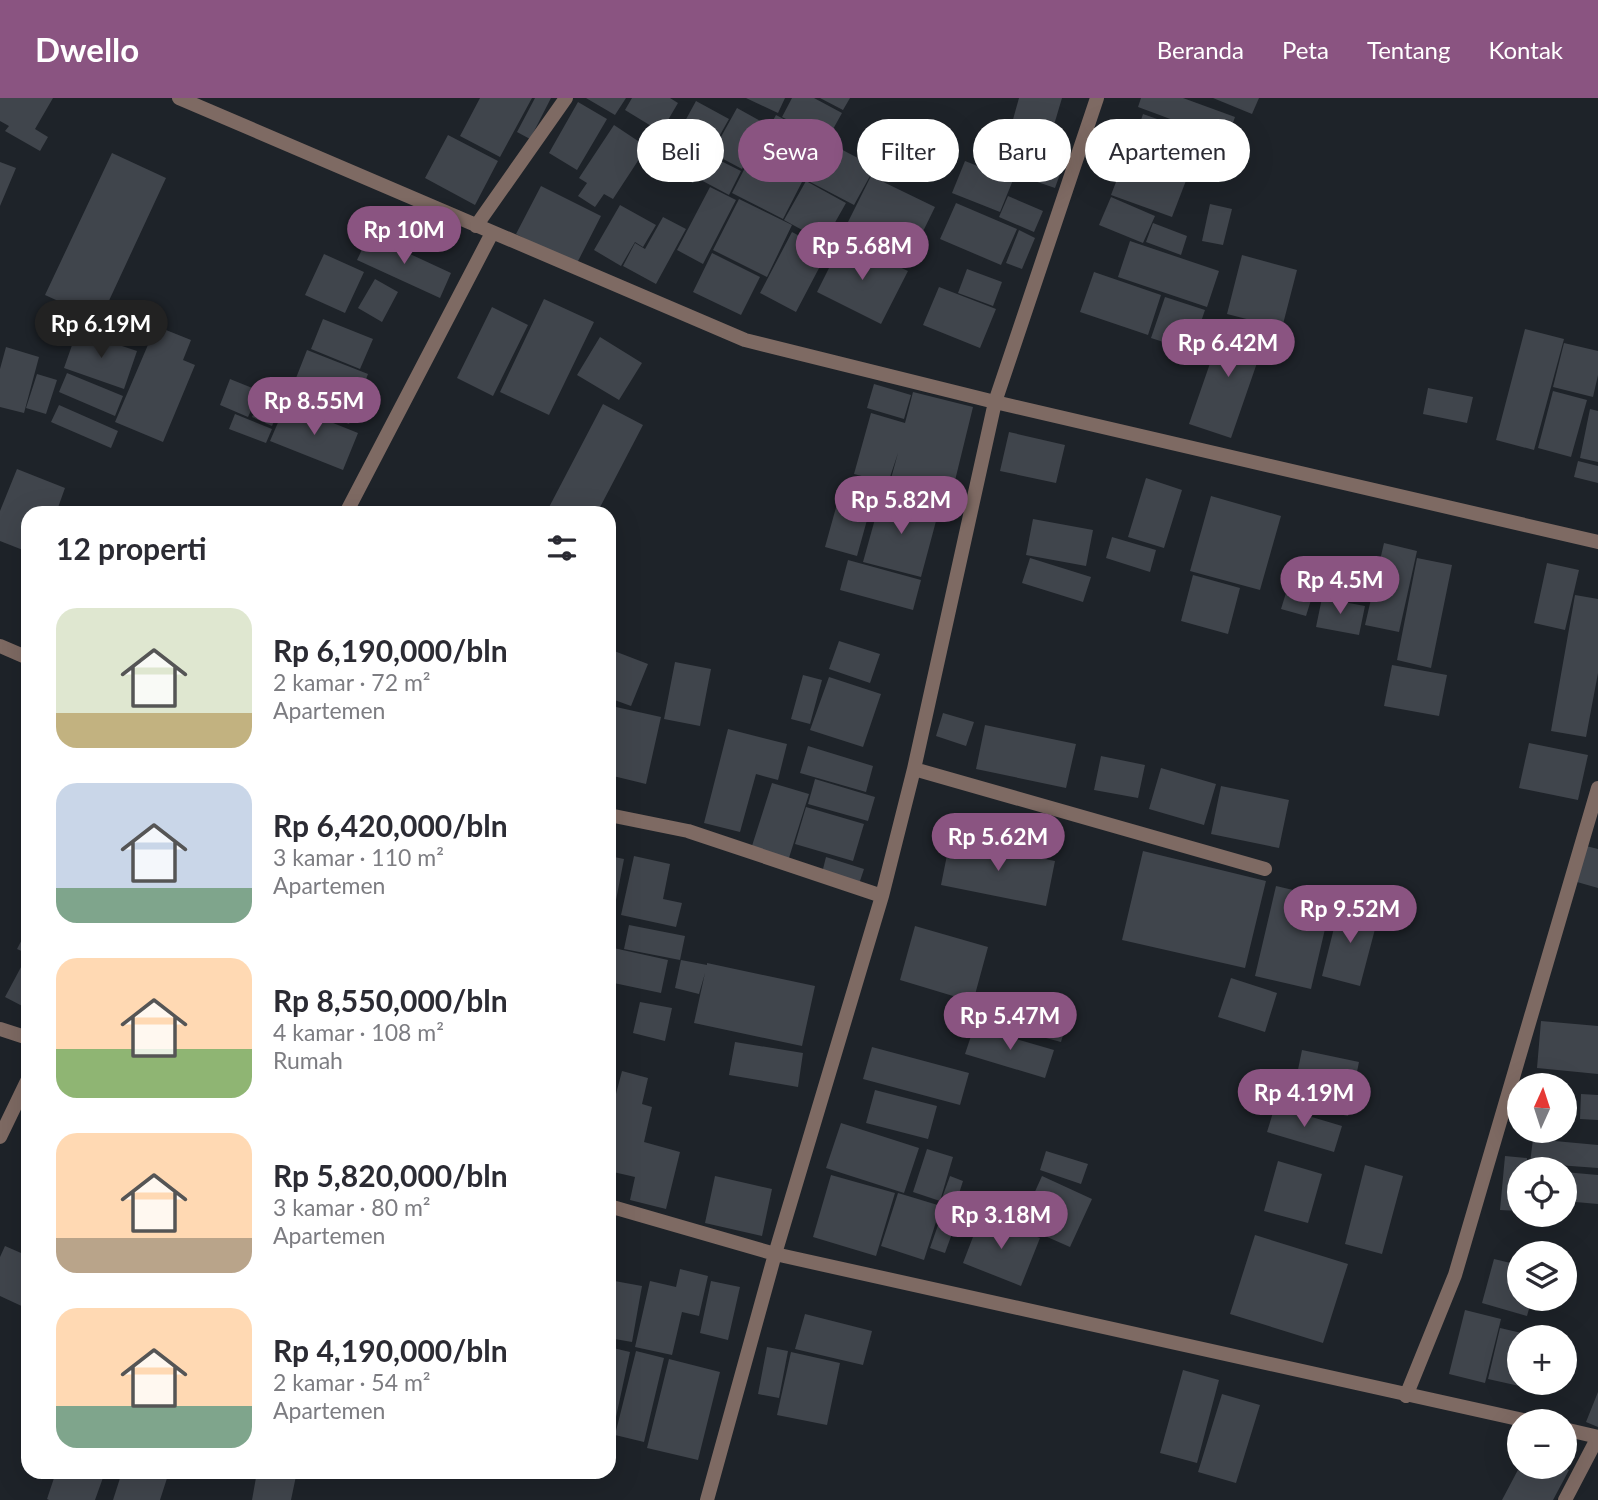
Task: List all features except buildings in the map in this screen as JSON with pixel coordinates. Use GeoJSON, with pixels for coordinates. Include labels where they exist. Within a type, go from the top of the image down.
{"type":"FeatureCollection","features":[{"type":"Feature","properties":{"kind":"street"},"geometry":{"type":"LineString","coordinates":[[180,98],[745,340],[995,402],[1598,542]]}},
{"type":"Feature","properties":{"kind":"street"},"geometry":{"type":"LineString","coordinates":[[477,226],[566,98]]}},
{"type":"Feature","properties":{"kind":"street"},"geometry":{"type":"LineString","coordinates":[[707,1500],[775,1254],[881,896],[914,769],[995,402],[1097,98]]}},
{"type":"Feature","properties":{"kind":"street"},"geometry":{"type":"LineString","coordinates":[[350,506],[492,233]]}},
{"type":"Feature","properties":{"kind":"street"},"geometry":{"type":"LineString","coordinates":[[0,646],[21,654]]}},
{"type":"Feature","properties":{"kind":"street"},"geometry":{"type":"LineString","coordinates":[[914,769],[1265,869]]}},
{"type":"Feature","properties":{"kind":"street"},"geometry":{"type":"LineString","coordinates":[[1406,1396],[1455,1275],[1598,788]]}},
{"type":"Feature","properties":{"kind":"street"},"geometry":{"type":"LineString","coordinates":[[616,816],[688,831],[881,896]]}},
{"type":"Feature","properties":{"kind":"street"},"geometry":{"type":"LineString","coordinates":[[0,1029],[21,1036]]}},
{"type":"Feature","properties":{"kind":"street"},"geometry":{"type":"LineString","coordinates":[[0,1137],[21,1094]]}},
{"type":"Feature","properties":{"kind":"street"},"geometry":{"type":"LineString","coordinates":[[616,1208],[775,1254],[1507,1417]]}},
{"type":"Feature","properties":{"kind":"street"},"geometry":{"type":"LineString","coordinates":[[1566,1500],[1598,1437],[1577,1432]]}}]}
